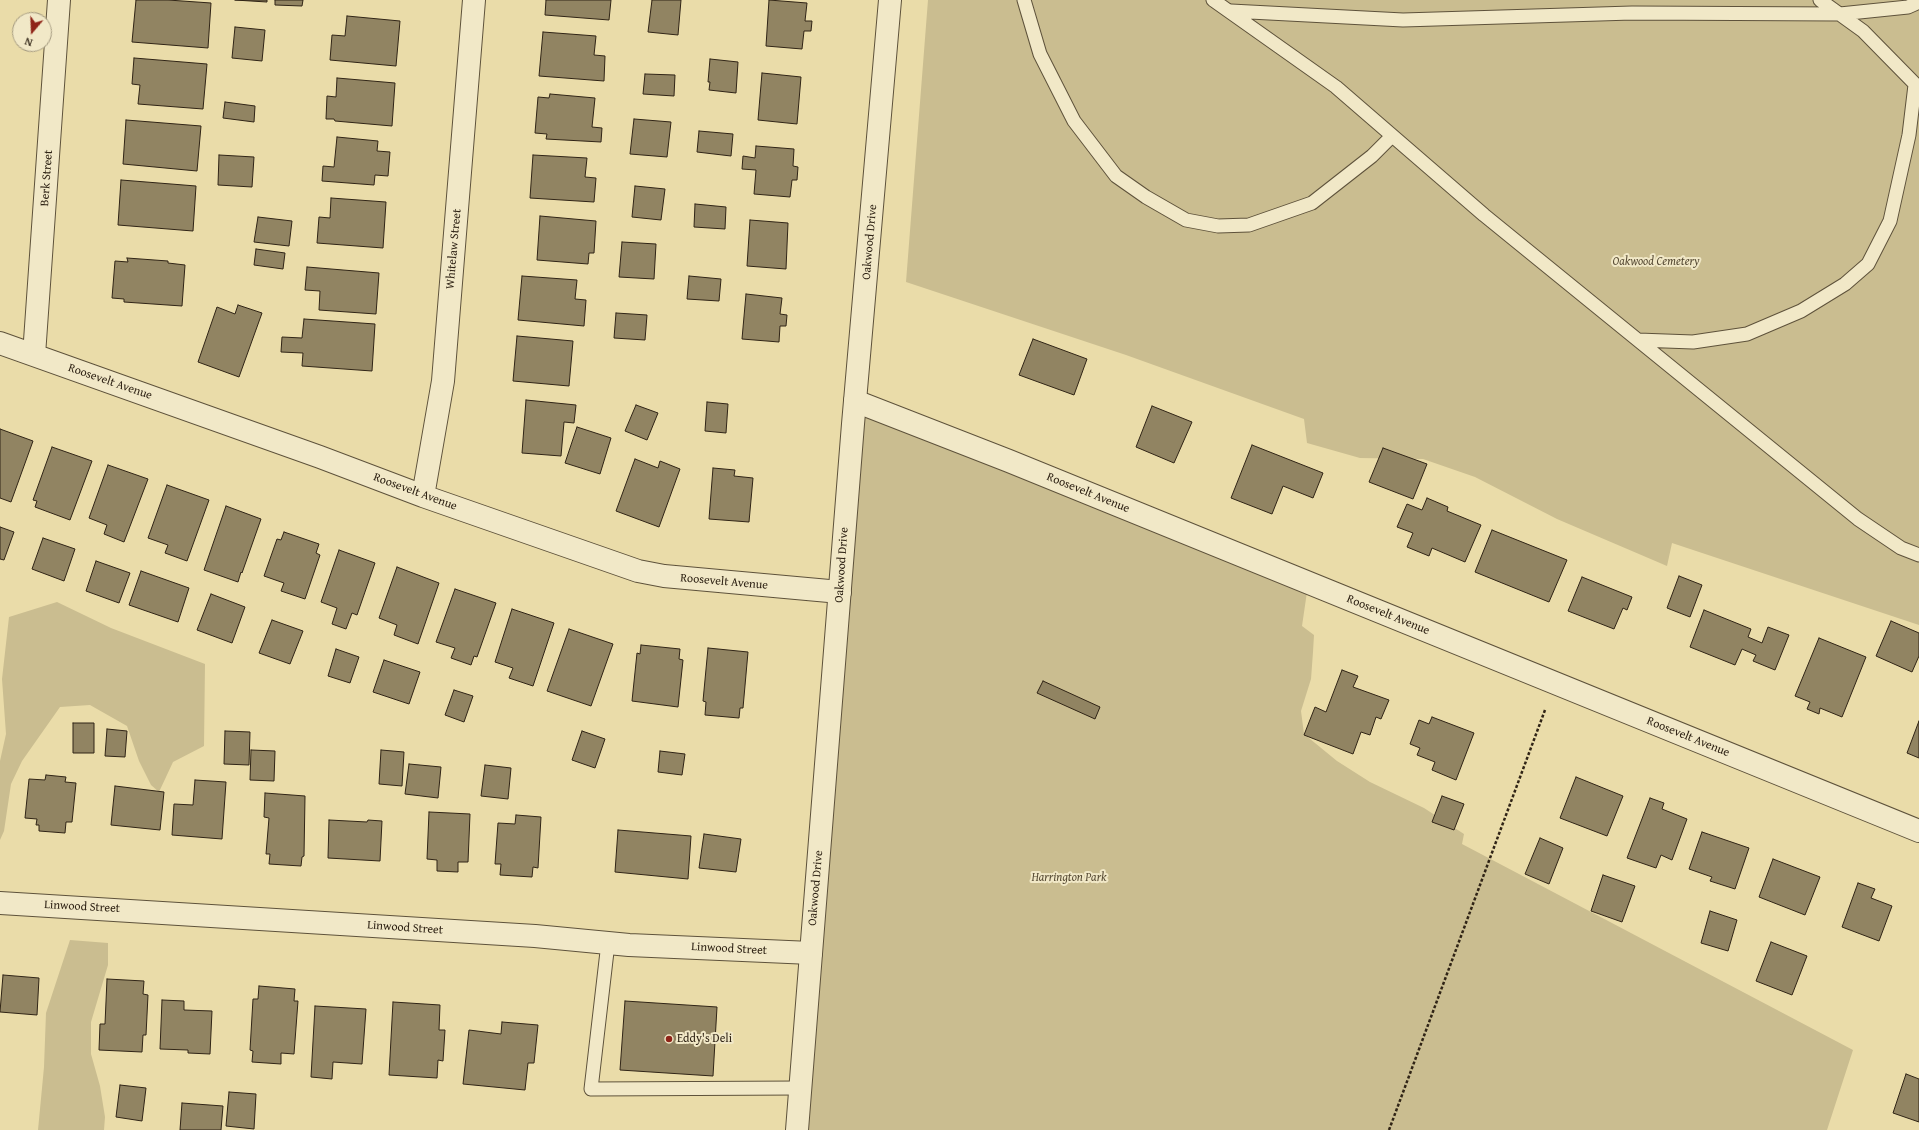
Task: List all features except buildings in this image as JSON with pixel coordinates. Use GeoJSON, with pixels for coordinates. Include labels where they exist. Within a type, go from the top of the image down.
{"type":"FeatureCollection","features":[{"type":"Feature","properties":{"kind":"street","name":"Berk Street"},"geometry":{"type":"LineString","coordinates":[[34,355],[59,0]]}},
{"type":"Feature","properties":{"kind":"street","name":"Whitelaw Street"},"geometry":{"type":"LineString","coordinates":[[424,496],[443,379],[474,0]]}},
{"type":"Feature","properties":{"kind":"street","name":"Oakwood Drive"},"geometry":{"type":"LineString","coordinates":[[797,1130],[855,401],[890,0]]}},
{"type":"Feature","properties":{"kind":"street","name":"Roosevelt Avenue"},"geometry":{"type":"LineString","coordinates":[[0,343],[320,457],[424,496],[644,573],[840,592]]}},
{"type":"Feature","properties":{"kind":"street","name":"Roosevelt Avenue"},"geometry":{"type":"LineString","coordinates":[[855,401],[1009,461],[1919,831]]}},
{"type":"Feature","properties":{"kind":"street","name":"Linwood Street"},"geometry":{"type":"LineString","coordinates":[[0,903],[478,933],[608,943],[811,954]]}},
{"type":"Feature","properties":{"kind":"lane"},"geometry":{"type":"LineString","coordinates":[[1024,0],[1040,54],[1074,120],[1116,176],[1146,198],[1186,220],[1218,226],[1249,225],[1312,203],[1372,156],[1392,136]]}},
{"type":"Feature","properties":{"kind":"lane"},"geometry":{"type":"LineString","coordinates":[[1213,0],[1336,87],[1484,215],[1858,519],[1901,548],[1919,555]]}},
{"type":"Feature","properties":{"kind":"lane"},"geometry":{"type":"LineString","coordinates":[[1638,340],[1694,342],[1747,334],[1800,311],[1845,284],[1868,264],[1890,221],[1909,135],[1917,86],[1863,31],[1820,0]]}},
{"type":"Feature","properties":{"kind":"lane"},"geometry":{"type":"LineString","coordinates":[[1231,12],[1403,20],[1632,13],[1840,14],[1908,7],[1919,2]]}},
{"type":"Feature","properties":{"kind":"lane"},"geometry":{"type":"LineString","coordinates":[[608,943],[591,1089],[800,1088]]}},
{"type":"Feature","properties":{"kind":"path"},"geometry":{"type":"LineString","coordinates":[[1389,1130],[1555,683]]}},
{"type":"Feature","properties":{"kind":"green space","name":"Oakwood Cemetery"},"geometry":{"type":"Polygon","coordinates":[[[928,0],[1919,0],[1919,625],[1672,543],[1667,566],[1557,519],[1475,477],[1423,459],[1360,458],[1307,443],[1304,419],[1126,355],[906,282],[928,0]]]}},
{"type":"Feature","properties":{"kind":"green space","name":"Harrington Park"},"geometry":{"type":"Polygon","coordinates":[[[855,401],[1308,585],[1302,626],[1314,635],[1311,679],[1301,711],[1304,734],[1337,761],[1370,782],[1424,808],[1464,834],[1462,844],[1853,1050],[1827,1130],[797,1130],[855,401]]]}},
{"type":"Feature","properties":{"kind":"green space"},"geometry":{"type":"Polygon","coordinates":[[[57,602],[111,628],[205,664],[204,746],[173,762],[159,792],[151,785],[139,761],[127,726],[90,705],[60,707],[22,761],[11,784],[4,831],[0,840],[0,761],[6,734],[2,679],[9,617],[57,602]]]}},
{"type":"Feature","properties":{"kind":"green space"},"geometry":{"type":"Polygon","coordinates":[[[70,940],[108,943],[108,965],[91,1022],[91,1054],[100,1086],[105,1117],[104,1130],[38,1130],[44,1067],[46,1013],[70,940]]]}},
{"type":"Feature","properties":{"kind":"place","name":"Eddy's Deli"},"geometry":{"type":"Point","coordinates":[669,1039]}}]}
